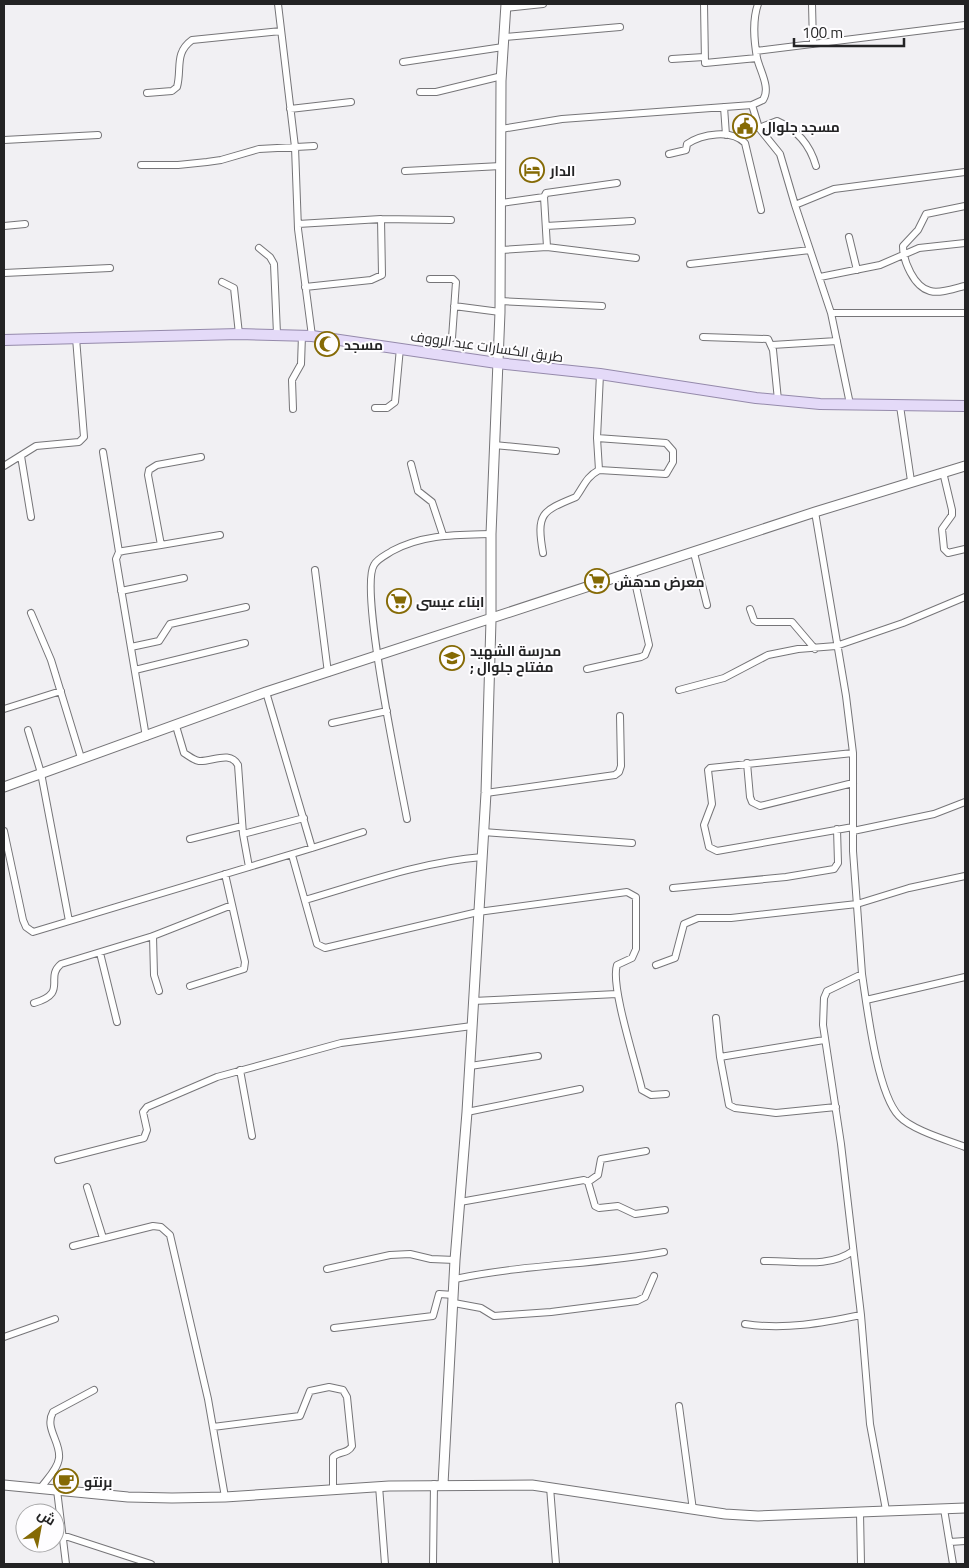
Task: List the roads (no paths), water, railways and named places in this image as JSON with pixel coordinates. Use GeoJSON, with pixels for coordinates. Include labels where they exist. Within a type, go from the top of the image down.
{"type":"FeatureCollection","features":[{"type":"Feature","properties":{"kind":"main road","name":"طريق الكسارات عبد الرووف"},"geometry":{"type":"LineString","coordinates":[[4,340],[239,334],[307,335],[497,364],[600,374],[778,400],[900,406],[965,406]]}},
{"type":"Feature","properties":{"kind":"street"},"geometry":{"type":"LineString","coordinates":[[278,4],[295,147],[298,224],[305,287],[307,335],[301,364],[292,380],[293,409]]}},
{"type":"Feature","properties":{"kind":"street"},"geometry":{"type":"LineString","coordinates":[[433,1564],[467,1112],[486,794],[491,620],[491,534],[500,312],[503,47],[506,6],[543,4]]}},
{"type":"Feature","properties":{"kind":"street"},"geometry":{"type":"LineString","coordinates":[[704,4],[704,63],[813,44],[965,25]]}},
{"type":"Feature","properties":{"kind":"street"},"geometry":{"type":"LineString","coordinates":[[501,129],[562,119],[724,107],[752,104],[763,100],[766,95],[757,55],[754,16],[758,4]]}},
{"type":"Feature","properties":{"kind":"street"},"geometry":{"type":"LineString","coordinates":[[812,4],[813,44]]}},
{"type":"Feature","properties":{"kind":"street"},"geometry":{"type":"LineString","coordinates":[[504,37],[620,27]]}},
{"type":"Feature","properties":{"kind":"street"},"geometry":{"type":"LineString","coordinates":[[147,93],[172,91],[178,87],[179,56],[186,44],[192,40],[281,31]]}},
{"type":"Feature","properties":{"kind":"street"},"geometry":{"type":"LineString","coordinates":[[403,62],[503,47]]}},
{"type":"Feature","properties":{"kind":"street"},"geometry":{"type":"LineString","coordinates":[[672,59],[704,57]]}},
{"type":"Feature","properties":{"kind":"street"},"geometry":{"type":"LineString","coordinates":[[420,92],[436,92],[502,76]]}},
{"type":"Feature","properties":{"kind":"street"},"geometry":{"type":"LineString","coordinates":[[290,109],[351,102]]}},
{"type":"Feature","properties":{"kind":"street"},"geometry":{"type":"LineString","coordinates":[[752,104],[754,117],[760,128],[780,154],[794,205],[831,314],[850,404]]}},
{"type":"Feature","properties":{"kind":"street"},"geometry":{"type":"LineString","coordinates":[[724,107],[726,135]]}},
{"type":"Feature","properties":{"kind":"street"},"geometry":{"type":"LineString","coordinates":[[760,128],[777,121],[793,129],[804,141],[816,166]]}},
{"type":"Feature","properties":{"kind":"street"},"geometry":{"type":"LineString","coordinates":[[4,140],[98,135]]}},
{"type":"Feature","properties":{"kind":"street"},"geometry":{"type":"LineString","coordinates":[[670,154],[682,153],[686,150],[687,144],[698,138],[726,135],[738,137],[745,143],[761,210]]}},
{"type":"Feature","properties":{"kind":"street"},"geometry":{"type":"LineString","coordinates":[[141,165],[178,165],[214,161],[259,149],[314,146]]}},
{"type":"Feature","properties":{"kind":"street"},"geometry":{"type":"LineString","coordinates":[[405,171],[501,166]]}},
{"type":"Feature","properties":{"kind":"street"},"geometry":{"type":"LineString","coordinates":[[794,205],[834,189],[965,172]]}},
{"type":"Feature","properties":{"kind":"street"},"geometry":{"type":"LineString","coordinates":[[547,247],[544,197],[546,193],[617,183]]}},
{"type":"Feature","properties":{"kind":"street"},"geometry":{"type":"LineString","coordinates":[[501,203],[544,197]]}},
{"type":"Feature","properties":{"kind":"street"},"geometry":{"type":"LineString","coordinates":[[965,206],[926,214],[918,230],[903,246],[903,255],[914,277],[925,288],[931,291],[965,286]]}},
{"type":"Feature","properties":{"kind":"street"},"geometry":{"type":"LineString","coordinates":[[298,224],[381,219],[451,220]]}},
{"type":"Feature","properties":{"kind":"street"},"geometry":{"type":"LineString","coordinates":[[305,287],[371,280],[382,275],[381,219]]}},
{"type":"Feature","properties":{"kind":"street"},"geometry":{"type":"LineString","coordinates":[[546,226],[632,221]]}},
{"type":"Feature","properties":{"kind":"street"},"geometry":{"type":"LineString","coordinates":[[4,226],[25,224]]}},
{"type":"Feature","properties":{"kind":"street"},"geometry":{"type":"LineString","coordinates":[[849,237],[857,270]]}},
{"type":"Feature","properties":{"kind":"street"},"geometry":{"type":"LineString","coordinates":[[820,277],[880,265],[919,248],[965,243]]}},
{"type":"Feature","properties":{"kind":"street"},"geometry":{"type":"LineString","coordinates":[[501,250],[547,247],[636,258]]}},
{"type":"Feature","properties":{"kind":"street"},"geometry":{"type":"LineString","coordinates":[[259,248],[270,257],[274,264],[277,334]]}},
{"type":"Feature","properties":{"kind":"street"},"geometry":{"type":"LineString","coordinates":[[690,264],[810,250]]}},
{"type":"Feature","properties":{"kind":"street"},"geometry":{"type":"LineString","coordinates":[[4,273],[110,268]]}},
{"type":"Feature","properties":{"kind":"street"},"geometry":{"type":"LineString","coordinates":[[430,279],[455,280],[452,338]]}},
{"type":"Feature","properties":{"kind":"street"},"geometry":{"type":"LineString","coordinates":[[222,282],[234,288],[239,334]]}},
{"type":"Feature","properties":{"kind":"street"},"geometry":{"type":"LineString","coordinates":[[500,301],[602,306]]}},
{"type":"Feature","properties":{"kind":"street"},"geometry":{"type":"LineString","coordinates":[[454,306],[500,312]]}},
{"type":"Feature","properties":{"kind":"street"},"geometry":{"type":"LineString","coordinates":[[831,314],[965,312]]}},
{"type":"Feature","properties":{"kind":"street"},"geometry":{"type":"LineString","coordinates":[[703,337],[762,338],[768,340],[772,345],[778,400]]}},
{"type":"Feature","properties":{"kind":"street"},"geometry":{"type":"LineString","coordinates":[[4,466],[36,446],[78,442],[84,437],[76,338]]}},
{"type":"Feature","properties":{"kind":"street"},"geometry":{"type":"LineString","coordinates":[[772,345],[837,341]]}},
{"type":"Feature","properties":{"kind":"street"},"geometry":{"type":"LineString","coordinates":[[375,408],[387,408],[395,402],[400,348]]}},
{"type":"Feature","properties":{"kind":"street"},"geometry":{"type":"LineString","coordinates":[[599,470],[597,438],[600,374]]}},
{"type":"Feature","properties":{"kind":"street"},"geometry":{"type":"LineString","coordinates":[[900,406],[911,482]]}},
{"type":"Feature","properties":{"kind":"street"},"geometry":{"type":"LineString","coordinates":[[543,553],[542,518],[550,507],[576,497],[590,475],[599,470],[666,474],[673,462],[673,451],[666,443],[597,438]]}},
{"type":"Feature","properties":{"kind":"street"},"geometry":{"type":"LineString","coordinates":[[494,445],[556,451]]}},
{"type":"Feature","properties":{"kind":"street"},"geometry":{"type":"LineString","coordinates":[[103,452],[119,552],[116,559],[146,736]]}},
{"type":"Feature","properties":{"kind":"street"},"geometry":{"type":"LineString","coordinates":[[21,456],[31,517]]}},
{"type":"Feature","properties":{"kind":"street"},"geometry":{"type":"LineString","coordinates":[[162,545],[148,475],[149,470],[157,465],[202,457]]}},
{"type":"Feature","properties":{"kind":"street"},"geometry":{"type":"LineString","coordinates":[[411,464],[418,492],[432,502],[443,535]]}},
{"type":"Feature","properties":{"kind":"street"},"geometry":{"type":"LineString","coordinates":[[4,787],[266,692],[491,620],[815,512],[965,466]]}},
{"type":"Feature","properties":{"kind":"street"},"geometry":{"type":"LineString","coordinates":[[943,472],[952,510],[952,515],[942,529],[944,549],[948,553],[965,549]]}},
{"type":"Feature","properties":{"kind":"street"},"geometry":{"type":"LineString","coordinates":[[815,512],[853,753],[853,829],[862,974],[880,1072],[888,1099],[900,1117],[965,1147]]}},
{"type":"Feature","properties":{"kind":"street"},"geometry":{"type":"LineString","coordinates":[[407,819],[378,657],[370,577],[374,564],[401,546],[422,538],[443,535],[491,534]]}},
{"type":"Feature","properties":{"kind":"street"},"geometry":{"type":"LineString","coordinates":[[119,552],[220,535]]}},
{"type":"Feature","properties":{"kind":"street"},"geometry":{"type":"LineString","coordinates":[[694,553],[707,605]]}},
{"type":"Feature","properties":{"kind":"street"},"geometry":{"type":"LineString","coordinates":[[315,570],[328,673]]}},
{"type":"Feature","properties":{"kind":"street"},"geometry":{"type":"LineString","coordinates":[[587,669],[641,657],[647,651],[648,645],[642,610],[633,573]]}},
{"type":"Feature","properties":{"kind":"street"},"geometry":{"type":"LineString","coordinates":[[121,591],[184,578]]}},
{"type":"Feature","properties":{"kind":"street"},"geometry":{"type":"LineString","coordinates":[[679,690],[724,678],[768,655],[798,649],[836,646],[903,623],[965,597]]}},
{"type":"Feature","properties":{"kind":"street"},"geometry":{"type":"LineString","coordinates":[[131,647],[159,641],[170,624],[246,606]]}},
{"type":"Feature","properties":{"kind":"street"},"geometry":{"type":"LineString","coordinates":[[750,609],[754,620],[757,622],[792,622],[815,649]]}},
{"type":"Feature","properties":{"kind":"street"},"geometry":{"type":"LineString","coordinates":[[32,613],[61,691],[81,758]]}},
{"type":"Feature","properties":{"kind":"street"},"geometry":{"type":"LineString","coordinates":[[135,670],[245,643]]}},
{"type":"Feature","properties":{"kind":"street"},"geometry":{"type":"LineString","coordinates":[[4,709],[61,691]]}},
{"type":"Feature","properties":{"kind":"street"},"geometry":{"type":"LineString","coordinates":[[266,692],[312,848]]}},
{"type":"Feature","properties":{"kind":"street"},"geometry":{"type":"LineString","coordinates":[[332,723],[387,711]]}},
{"type":"Feature","properties":{"kind":"street"},"geometry":{"type":"LineString","coordinates":[[486,794],[615,775],[619,772],[621,766],[620,716]]}},
{"type":"Feature","properties":{"kind":"street"},"geometry":{"type":"LineString","coordinates":[[176,726],[184,753],[194,759],[201,761],[229,757],[235,760],[239,777],[242,826],[249,867]]}},
{"type":"Feature","properties":{"kind":"street"},"geometry":{"type":"LineString","coordinates":[[28,730],[41,773],[69,921]]}},
{"type":"Feature","properties":{"kind":"street"},"geometry":{"type":"LineString","coordinates":[[853,753],[714,766],[708,770],[712,804],[704,825],[710,849],[721,851],[837,829],[853,829],[934,814],[965,802]]}},
{"type":"Feature","properties":{"kind":"street"},"geometry":{"type":"LineString","coordinates":[[747,763],[750,797],[755,805],[767,804],[854,784]]}},
{"type":"Feature","properties":{"kind":"street"},"geometry":{"type":"LineString","coordinates":[[243,834],[304,818]]}},
{"type":"Feature","properties":{"kind":"street"},"geometry":{"type":"LineString","coordinates":[[190,839],[242,826]]}},
{"type":"Feature","properties":{"kind":"street"},"geometry":{"type":"LineString","coordinates":[[673,888],[746,882],[832,870],[837,867],[838,863],[837,829]]}},
{"type":"Feature","properties":{"kind":"street"},"geometry":{"type":"LineString","coordinates":[[4,831],[26,926],[33,932],[363,832]]}},
{"type":"Feature","properties":{"kind":"street"},"geometry":{"type":"LineString","coordinates":[[483,832],[632,843]]}},
{"type":"Feature","properties":{"kind":"street"},"geometry":{"type":"LineString","coordinates":[[292,855],[317,944],[325,948],[478,912],[626,892],[634,894],[636,897],[636,949],[632,958],[617,964],[615,970],[617,994],[642,1090],[651,1095],[666,1094]]}},
{"type":"Feature","properties":{"kind":"street"},"geometry":{"type":"LineString","coordinates":[[305,900],[420,866],[446,860],[482,857]]}},
{"type":"Feature","properties":{"kind":"street"},"geometry":{"type":"LineString","coordinates":[[190,986],[244,969],[245,962],[225,874]]}},
{"type":"Feature","properties":{"kind":"street"},"geometry":{"type":"LineString","coordinates":[[656,965],[675,958],[684,924],[698,918],[731,918],[857,904],[909,888],[965,876]]}},
{"type":"Feature","properties":{"kind":"street"},"geometry":{"type":"LineString","coordinates":[[34,1003],[47,999],[51,995],[54,990],[56,970],[61,964],[153,936],[232,905]]}},
{"type":"Feature","properties":{"kind":"street"},"geometry":{"type":"LineString","coordinates":[[153,936],[154,975],[159,990]]}},
{"type":"Feature","properties":{"kind":"street"},"geometry":{"type":"LineString","coordinates":[[100,953],[118,1022]]}},
{"type":"Feature","properties":{"kind":"street"},"geometry":{"type":"LineString","coordinates":[[862,974],[827,991],[822,1012],[824,1040],[836,1107],[854,1251],[870,1424],[886,1510]]}},
{"type":"Feature","properties":{"kind":"street"},"geometry":{"type":"LineString","coordinates":[[866,1000],[965,977]]}},
{"type":"Feature","properties":{"kind":"street"},"geometry":{"type":"LineString","coordinates":[[473,1001],[555,999],[617,994]]}},
{"type":"Feature","properties":{"kind":"street"},"geometry":{"type":"LineString","coordinates":[[716,1018],[720,1057],[727,1098],[730,1105],[735,1108],[776,1113],[836,1107]]}},
{"type":"Feature","properties":{"kind":"street"},"geometry":{"type":"LineString","coordinates":[[58,1160],[144,1138],[147,1130],[143,1119],[146,1107],[217,1077],[341,1043],[472,1026]]}},
{"type":"Feature","properties":{"kind":"street"},"geometry":{"type":"LineString","coordinates":[[720,1057],[824,1040]]}},
{"type":"Feature","properties":{"kind":"street"},"geometry":{"type":"LineString","coordinates":[[470,1066],[538,1056]]}},
{"type":"Feature","properties":{"kind":"street"},"geometry":{"type":"LineString","coordinates":[[240,1070],[252,1136]]}},
{"type":"Feature","properties":{"kind":"street"},"geometry":{"type":"LineString","coordinates":[[467,1112],[580,1089]]}},
{"type":"Feature","properties":{"kind":"street"},"geometry":{"type":"LineString","coordinates":[[460,1202],[576,1180],[588,1182],[598,1175],[600,1162],[604,1158],[646,1151]]}},
{"type":"Feature","properties":{"kind":"street"},"geometry":{"type":"LineString","coordinates":[[588,1182],[595,1206],[599,1208],[618,1206],[635,1214],[665,1210]]}},
{"type":"Feature","properties":{"kind":"street"},"geometry":{"type":"LineString","coordinates":[[87,1187],[103,1238]]}},
{"type":"Feature","properties":{"kind":"street"},"geometry":{"type":"LineString","coordinates":[[73,1246],[153,1226],[161,1227],[170,1235],[213,1426],[225,1497]]}},
{"type":"Feature","properties":{"kind":"street"},"geometry":{"type":"LineString","coordinates":[[764,1261],[820,1262],[846,1256],[854,1251]]}},
{"type":"Feature","properties":{"kind":"street"},"geometry":{"type":"LineString","coordinates":[[455,1278],[513,1269],[635,1258],[664,1252]]}},
{"type":"Feature","properties":{"kind":"street"},"geometry":{"type":"LineString","coordinates":[[328,1269],[390,1255],[410,1254],[431,1259],[455,1260]]}},
{"type":"Feature","properties":{"kind":"street"},"geometry":{"type":"LineString","coordinates":[[334,1328],[433,1316],[439,1294],[474,1306],[494,1316],[551,1312],[637,1301],[645,1297],[654,1276]]}},
{"type":"Feature","properties":{"kind":"street"},"geometry":{"type":"LineString","coordinates":[[745,1324],[783,1327],[814,1324],[861,1315]]}},
{"type":"Feature","properties":{"kind":"street"},"geometry":{"type":"LineString","coordinates":[[4,1337],[55,1319]]}},
{"type":"Feature","properties":{"kind":"street"},"geometry":{"type":"LineString","coordinates":[[213,1426],[300,1416],[310,1391],[329,1387],[343,1390],[347,1397],[352,1446],[348,1451],[333,1457],[333,1489]]}},
{"type":"Feature","properties":{"kind":"street"},"geometry":{"type":"LineString","coordinates":[[40,1489],[58,1464],[59,1457],[49,1419],[53,1412],[94,1390]]}},
{"type":"Feature","properties":{"kind":"street"},"geometry":{"type":"LineString","coordinates":[[679,1406],[694,1510]]}},
{"type":"Feature","properties":{"kind":"street"},"geometry":{"type":"LineString","coordinates":[[4,1485],[128,1497],[225,1497],[379,1486],[438,1484],[550,1487],[694,1510],[758,1516],[965,1508]]}},
{"type":"Feature","properties":{"kind":"street"},"geometry":{"type":"LineString","coordinates":[[379,1486],[385,1564]]}},
{"type":"Feature","properties":{"kind":"street"},"geometry":{"type":"LineString","coordinates":[[550,1487],[556,1564]]}},
{"type":"Feature","properties":{"kind":"street"},"geometry":{"type":"LineString","coordinates":[[57,1490],[58,1503]]}},
{"type":"Feature","properties":{"kind":"street"},"geometry":{"type":"LineString","coordinates":[[944,1509],[954,1564]]}},
{"type":"Feature","properties":{"kind":"street"},"geometry":{"type":"LineString","coordinates":[[860,1513],[861,1564]]}},
{"type":"Feature","properties":{"kind":"street"},"geometry":{"type":"LineString","coordinates":[[65,1536],[151,1564]]}},
{"type":"Feature","properties":{"kind":"street"},"geometry":{"type":"LineString","coordinates":[[950,1542],[965,1541]]}},
{"type":"Feature","properties":{"kind":"place","name":"مسجد جلوال"},"geometry":{"type":"Point","coordinates":[745,126]}},
{"type":"Feature","properties":{"kind":"place","name":"الدار"},"geometry":{"type":"Point","coordinates":[532,170]}},
{"type":"Feature","properties":{"kind":"place","name":"مسجد"},"geometry":{"type":"Point","coordinates":[327,344]}},
{"type":"Feature","properties":{"kind":"place","name":"معرض مدهش"},"geometry":{"type":"Point","coordinates":[597,581]}},
{"type":"Feature","properties":{"kind":"place","name":"ابناء عيسى"},"geometry":{"type":"Point","coordinates":[399,601]}},
{"type":"Feature","properties":{"kind":"place","name":"مدرسة الشهيد ; مفتاح جلوال"},"geometry":{"type":"Point","coordinates":[452,658]}},
{"type":"Feature","properties":{"kind":"place","name":"برنتو"},"geometry":{"type":"Point","coordinates":[66,1481]}}]}
